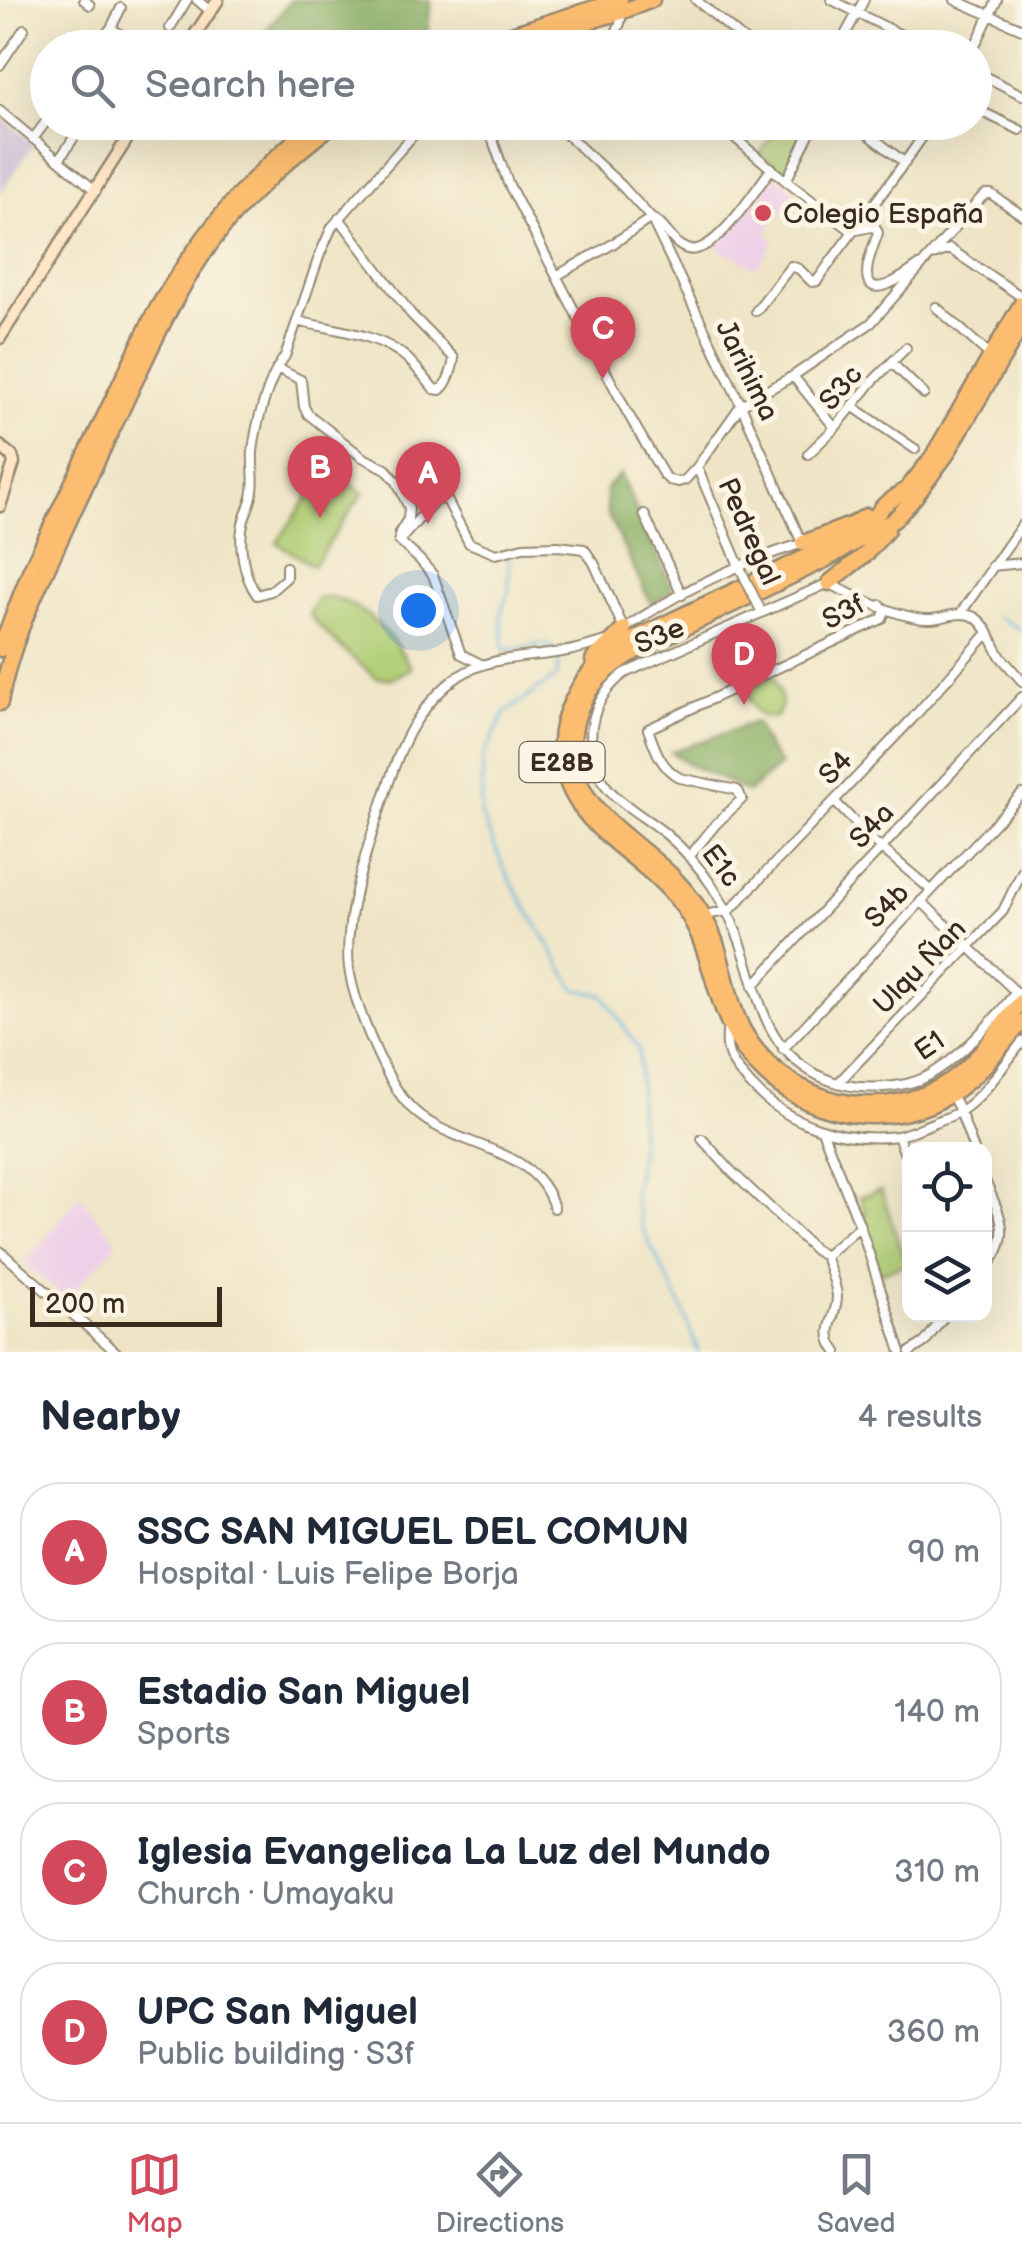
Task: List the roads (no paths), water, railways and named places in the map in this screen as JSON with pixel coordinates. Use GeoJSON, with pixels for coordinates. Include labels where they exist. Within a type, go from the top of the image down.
{"type":"FeatureCollection","features":[{"type":"Feature","properties":{"kind":"highway"},"geometry":{"type":"LineString","coordinates":[[532,30],[652,0]]}},
{"type":"Feature","properties":{"kind":"highway"},"geometry":{"type":"LineString","coordinates":[[551,30],[620,6]]}},
{"type":"Feature","properties":{"kind":"highway"},"geometry":{"type":"LineString","coordinates":[[0,650],[31,568],[154,314],[204,236],[241,190],[295,140]]}},
{"type":"Feature","properties":{"kind":"highway"},"geometry":{"type":"LineString","coordinates":[[0,703],[18,632],[162,324],[222,229],[263,183],[313,140]]}},
{"type":"Feature","properties":{"kind":"highway","name":"E28B"},"geometry":{"type":"LineString","coordinates":[[1022,300],[931,459],[907,489],[854,534],[637,638],[606,657],[570,703],[562,735],[563,767],[583,812],[685,906],[701,938],[736,1038],[761,1071],[780,1087],[839,1114],[899,1114],[951,1094],[983,1067],[1022,1022]]}},
{"type":"Feature","properties":{"kind":"highway","name":"E28B"},"geometry":{"type":"LineString","coordinates":[[1020,997],[969,1065],[921,1096],[858,1106],[817,1095],[786,1079],[756,1049],[738,1022],[716,944],[703,916],[670,874],[610,824],[586,795],[573,756],[574,726],[581,706],[601,675],[622,659],[825,560],[894,520],[946,455],[1022,325]]}},
{"type":"Feature","properties":{"kind":"highway"},"geometry":{"type":"LineString","coordinates":[[803,543],[853,524],[884,505]]}},
{"type":"Feature","properties":{"kind":"highway"},"geometry":{"type":"LineString","coordinates":[[828,582],[867,553],[894,520]]}},
{"type":"Feature","properties":{"kind":"highway"},"geometry":{"type":"LineString","coordinates":[[586,678],[590,663],[624,628]]}},
{"type":"Feature","properties":{"kind":"street"},"geometry":{"type":"LineString","coordinates":[[170,28],[187,0]]}},
{"type":"Feature","properties":{"kind":"street"},"geometry":{"type":"LineString","coordinates":[[197,0],[210,11]]}},
{"type":"Feature","properties":{"kind":"street"},"geometry":{"type":"LineString","coordinates":[[198,30],[218,0]]}},
{"type":"Feature","properties":{"kind":"street"},"geometry":{"type":"LineString","coordinates":[[696,0],[732,30]]}},
{"type":"Feature","properties":{"kind":"street"},"geometry":{"type":"LineString","coordinates":[[832,0],[890,30]]}},
{"type":"Feature","properties":{"kind":"street"},"geometry":{"type":"LineString","coordinates":[[847,30],[864,0]]}},
{"type":"Feature","properties":{"kind":"street"},"geometry":{"type":"LineString","coordinates":[[955,0],[1022,29]]}},
{"type":"Feature","properties":{"kind":"street"},"geometry":{"type":"LineString","coordinates":[[982,30],[996,0]]}},
{"type":"Feature","properties":{"kind":"street"},"geometry":{"type":"LineString","coordinates":[[617,30],[622,22],[620,6]]}},
{"type":"Feature","properties":{"kind":"street"},"geometry":{"type":"LineString","coordinates":[[115,30],[112,28],[121,8]]}},
{"type":"Feature","properties":{"kind":"street"},"geometry":{"type":"LineString","coordinates":[[0,65],[24,29]]}},
{"type":"Feature","properties":{"kind":"street"},"geometry":{"type":"LineString","coordinates":[[992,80],[1022,95]]}},
{"type":"Feature","properties":{"kind":"street"},"geometry":{"type":"LineString","coordinates":[[0,111],[30,136]]}},
{"type":"Feature","properties":{"kind":"street"},"geometry":{"type":"LineString","coordinates":[[992,116],[1021,128]]}},
{"type":"Feature","properties":{"kind":"street"},"geometry":{"type":"LineString","coordinates":[[35,140],[96,190]]}},
{"type":"Feature","properties":{"kind":"street"},"geometry":{"type":"LineString","coordinates":[[59,160],[72,140]]}},
{"type":"Feature","properties":{"kind":"street"},"geometry":{"type":"LineString","coordinates":[[0,338],[127,140]]}},
{"type":"Feature","properties":{"kind":"street"},"geometry":{"type":"LineString","coordinates":[[286,566],[286,578],[271,591],[257,596],[241,543],[242,524],[254,487],[253,450],[270,385],[286,356],[320,254],[339,218],[409,140]]}},
{"type":"Feature","properties":{"kind":"street"},"geometry":{"type":"LineString","coordinates":[[493,140],[508,183],[627,412],[663,474],[678,482],[697,467],[741,405],[793,376],[871,323],[986,194],[1022,214]]}},
{"type":"Feature","properties":{"kind":"street"},"geometry":{"type":"LineString","coordinates":[[572,140],[687,249],[699,250],[716,240],[772,168]]}},
{"type":"Feature","properties":{"kind":"street"},"geometry":{"type":"LineString","coordinates":[[738,140],[852,231],[876,228],[878,233],[867,269],[871,284],[880,288],[925,259],[950,249],[1022,300]]}},
{"type":"Feature","properties":{"kind":"street"},"geometry":{"type":"LineString","coordinates":[[786,181],[806,140]]}},
{"type":"Feature","properties":{"kind":"street"},"geometry":{"type":"LineString","coordinates":[[876,140],[905,163]]}},
{"type":"Feature","properties":{"kind":"street"},"geometry":{"type":"LineString","coordinates":[[756,311],[791,266],[812,282],[818,281],[920,140]]}},
{"type":"Feature","properties":{"kind":"street"},"geometry":{"type":"LineString","coordinates":[[296,321],[370,339],[390,348],[407,358],[434,389],[444,388],[454,358],[410,314],[339,218]]}},
{"type":"Feature","properties":{"kind":"street"},"geometry":{"type":"LineString","coordinates":[[558,276],[651,218]]}},
{"type":"Feature","properties":{"kind":"street","name":"Jarihima"},"geometry":{"type":"LineString","coordinates":[[651,218],[803,543]]}},
{"type":"Feature","properties":{"kind":"street"},"geometry":{"type":"LineString","coordinates":[[936,307],[992,357]]}},
{"type":"Feature","properties":{"kind":"street","name":"S3c"},"geometry":{"type":"LineString","coordinates":[[808,454],[906,348]]}},
{"type":"Feature","properties":{"kind":"street"},"geometry":{"type":"LineString","coordinates":[[892,363],[924,394]]}},
{"type":"Feature","properties":{"kind":"street"},"geometry":{"type":"LineString","coordinates":[[277,368],[301,380],[308,414],[362,457],[386,469],[397,482],[409,508],[398,542]]}},
{"type":"Feature","properties":{"kind":"street"},"geometry":{"type":"LineString","coordinates":[[793,376],[835,428]]}},
{"type":"Feature","properties":{"kind":"street"},"geometry":{"type":"LineString","coordinates":[[852,406],[914,450]]}},
{"type":"Feature","properties":{"kind":"street"},"geometry":{"type":"LineString","coordinates":[[0,446],[14,463],[0,506]]}},
{"type":"Feature","properties":{"kind":"street","name":"Pedregal"},"geometry":{"type":"LineString","coordinates":[[697,467],[761,610]]}},
{"type":"Feature","properties":{"kind":"street"},"geometry":{"type":"LineString","coordinates":[[398,542],[435,501],[442,499],[447,500],[469,543],[496,554],[523,547],[584,548],[624,628],[682,595],[803,543]]}},
{"type":"Feature","properties":{"kind":"street"},"geometry":{"type":"LineString","coordinates":[[644,514],[682,595]]}},
{"type":"Feature","properties":{"kind":"street"},"geometry":{"type":"LineString","coordinates":[[960,614],[1022,525]]}},
{"type":"Feature","properties":{"kind":"street"},"geometry":{"type":"LineString","coordinates":[[398,542],[433,575],[461,654],[483,665]]}},
{"type":"Feature","properties":{"kind":"street"},"geometry":{"type":"LineString","coordinates":[[992,566],[1022,563]]}},
{"type":"Feature","properties":{"kind":"street"},"geometry":{"type":"LineString","coordinates":[[828,582],[911,617],[930,620],[960,614],[972,616],[1022,680]]}},
{"type":"Feature","properties":{"kind":"street","name":"S3e"},"geometry":{"type":"LineString","coordinates":[[617,679],[828,582]]}},
{"type":"Feature","properties":{"kind":"street","name":"S3f"},"geometry":{"type":"LineString","coordinates":[[688,858],[742,799],[737,790],[672,774],[656,751],[648,729],[868,626],[885,615],[881,606]]}},
{"type":"Feature","properties":{"kind":"street","name":"S4"},"geometry":{"type":"LineString","coordinates":[[728,911],[988,633]]}},
{"type":"Feature","properties":{"kind":"street"},"geometry":{"type":"LineString","coordinates":[[554,1208],[548,1190],[530,1169],[506,1155],[448,1133],[417,1114],[404,1100],[365,1026],[349,968],[349,949],[368,845],[396,762],[411,728],[432,698],[461,675],[483,665],[611,640]]}},
{"type":"Feature","properties":{"kind":"street","name":"E1c"},"geometry":{"type":"LineString","coordinates":[[617,679],[604,694],[592,722],[596,768],[609,791],[670,837],[704,875],[728,911],[764,1014],[783,1049],[801,1066],[838,1084]]}},
{"type":"Feature","properties":{"kind":"street","name":"S4a"},"geometry":{"type":"LineString","coordinates":[[754,986],[1022,697]]}},
{"type":"Feature","properties":{"kind":"street","name":"S4b"},"geometry":{"type":"LineString","coordinates":[[783,1049],[1022,794]]}},
{"type":"Feature","properties":{"kind":"street"},"geometry":{"type":"LineString","coordinates":[[834,800],[880,848],[932,890]]}},
{"type":"Feature","properties":{"kind":"street","name":"Ulqu Ñan"},"geometry":{"type":"LineString","coordinates":[[838,1084],[1003,911],[1022,872]]}},
{"type":"Feature","properties":{"kind":"street"},"geometry":{"type":"LineString","coordinates":[[921,901],[1020,997]]}},
{"type":"Feature","properties":{"kind":"street"},"geometry":{"type":"LineString","coordinates":[[703,916],[728,911]]}},
{"type":"Feature","properties":{"kind":"street","name":"E1"},"geometry":{"type":"LineString","coordinates":[[838,1084],[898,1086],[928,1076],[956,1056],[1020,997]]}},
{"type":"Feature","properties":{"kind":"street"},"geometry":{"type":"LineString","coordinates":[[728,1020],[725,1047],[747,1081],[776,1108],[822,1130],[851,1134],[898,1136],[960,1111],[996,1077],[1022,1042]]}},
{"type":"Feature","properties":{"kind":"street"},"geometry":{"type":"LineString","coordinates":[[951,1094],[971,1142]]}},
{"type":"Feature","properties":{"kind":"street"},"geometry":{"type":"LineString","coordinates":[[899,1114],[913,1131]]}},
{"type":"Feature","properties":{"kind":"street"},"geometry":{"type":"LineString","coordinates":[[822,1130],[860,1226],[901,1352]]}},
{"type":"Feature","properties":{"kind":"street"},"geometry":{"type":"LineString","coordinates":[[898,1136],[902,1147]]}},
{"type":"Feature","properties":{"kind":"street"},"geometry":{"type":"LineString","coordinates":[[702,1139],[732,1172],[825,1256],[837,1294],[828,1332],[837,1352]]}},
{"type":"Feature","properties":{"kind":"street"},"geometry":{"type":"LineString","coordinates":[[992,1199],[1004,1240],[992,1260]]}},
{"type":"Feature","properties":{"kind":"street"},"geometry":{"type":"LineString","coordinates":[[825,1256],[860,1226]]}},
{"type":"Feature","properties":{"kind":"street"},"geometry":{"type":"LineString","coordinates":[[0,1251],[116,1352]]}},
{"type":"Feature","properties":{"kind":"street"},"geometry":{"type":"LineString","coordinates":[[910,1352],[940,1322]]}},
{"type":"Feature","properties":{"kind":"waterway"},"geometry":{"type":"LineString","coordinates":[[509,556],[509,590],[501,613],[504,650],[546,644],[555,650]]}},
{"type":"Feature","properties":{"kind":"waterway"},"geometry":{"type":"LineString","coordinates":[[996,616],[1022,630]]}},
{"type":"Feature","properties":{"kind":"waterway"},"geometry":{"type":"LineString","coordinates":[[560,655],[557,676],[505,713],[483,757],[481,814],[506,873],[575,989],[603,995],[639,1049],[640,1146],[634,1198],[643,1230],[683,1310],[698,1352]]}},
{"type":"Feature","properties":{"kind":"place","name":"Colegio España"},"geometry":{"type":"Point","coordinates":[763,213]}},
{"type":"Feature","properties":{"kind":"place","name":"Iglesia Evangelica La Luz del Mundo"},"geometry":{"type":"Point","coordinates":[603,379]}},
{"type":"Feature","properties":{"kind":"place","name":"Estadio San Miguel"},"geometry":{"type":"Point","coordinates":[320,518]}},
{"type":"Feature","properties":{"kind":"place","name":"SSC SAN MIGUEL DEL COMUN"},"geometry":{"type":"Point","coordinates":[428,524]}},
{"type":"Feature","properties":{"kind":"place","name":"UPC San Miguel"},"geometry":{"type":"Point","coordinates":[744,705]}}]}
